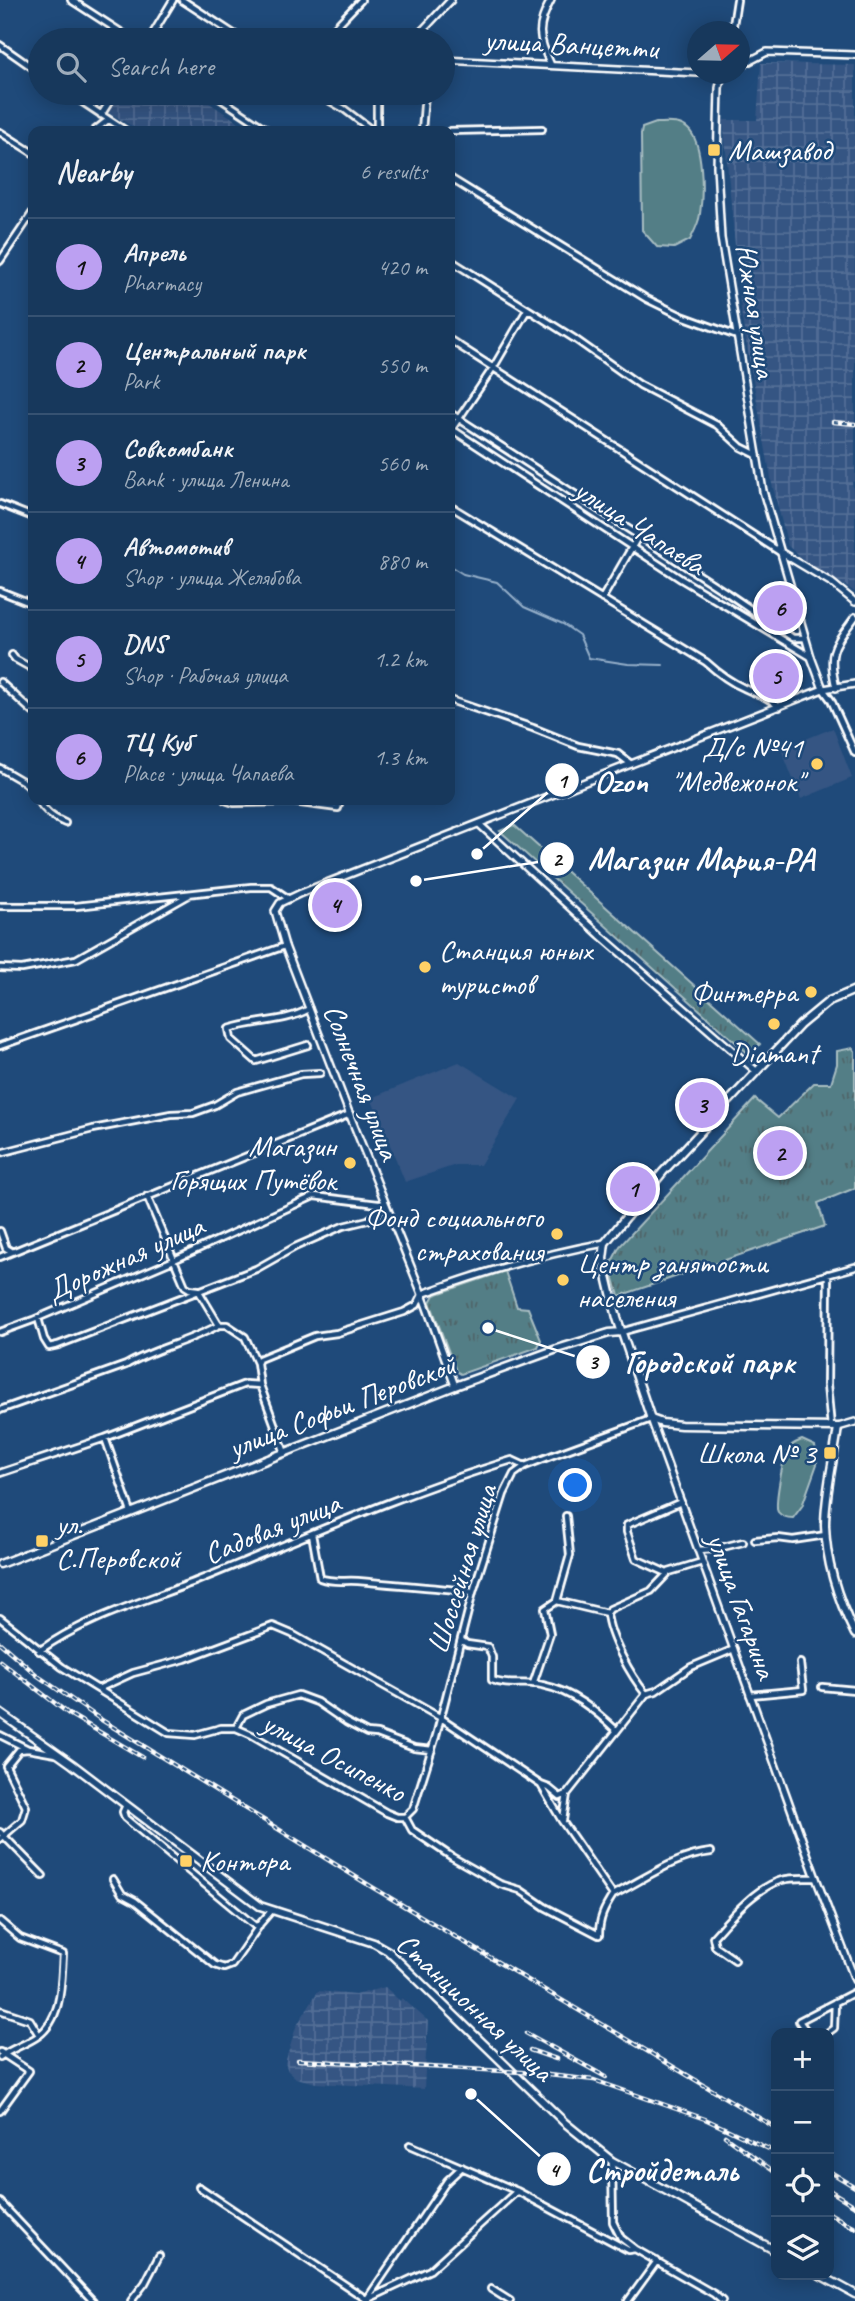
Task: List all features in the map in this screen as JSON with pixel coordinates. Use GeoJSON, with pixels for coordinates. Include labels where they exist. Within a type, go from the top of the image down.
{"type":"FeatureCollection","features":[{"type":"Feature","properties":{"kind":"main road"},"geometry":{"type":"LineString","coordinates":[[605,1243],[663,1172],[800,1025],[829,1001],[855,990]]}},
{"type":"Feature","properties":{"kind":"main road","name":"улица Гагарина"},"geometry":{"type":"LineString","coordinates":[[605,1243],[604,1267],[621,1332],[652,1419]]}},
{"type":"Feature","properties":{"kind":"main road","name":"улица Софьи Перовской"},"geometry":{"type":"LineString","coordinates":[[0,1563],[455,1386],[557,1349],[609,1333],[621,1332]]}},
{"type":"Feature","properties":{"kind":"main road"},"geometry":{"type":"LineString","coordinates":[[652,1419],[681,1425],[834,1427],[826,1535],[841,1607],[855,1634]]}},
{"type":"Feature","properties":{"kind":"main road","name":"Станционная улица"},"geometry":{"type":"LineString","coordinates":[[0,1713],[260,1906],[374,1943],[388,1951],[564,2122],[612,2161],[771,2248]]}},
{"type":"Feature","properties":{"kind":"main road"},"geometry":{"type":"LineString","coordinates":[[829,2280],[855,2294]]}},
{"type":"Feature","properties":{"kind":"street"},"geometry":{"type":"LineString","coordinates":[[71,0],[114,28]]}},
{"type":"Feature","properties":{"kind":"street"},"geometry":{"type":"LineString","coordinates":[[156,28],[173,0]]}},
{"type":"Feature","properties":{"kind":"street"},"geometry":{"type":"LineString","coordinates":[[182,0],[225,28]]}},
{"type":"Feature","properties":{"kind":"street"},"geometry":{"type":"LineString","coordinates":[[334,28],[361,0]]}},
{"type":"Feature","properties":{"kind":"street"},"geometry":{"type":"LineString","coordinates":[[425,28],[451,0]]}},
{"type":"Feature","properties":{"kind":"street"},"geometry":{"type":"LineString","coordinates":[[551,0],[541,18],[540,42],[551,65]]}},
{"type":"Feature","properties":{"kind":"street"},"geometry":{"type":"LineString","coordinates":[[734,21],[737,0]]}},
{"type":"Feature","properties":{"kind":"street"},"geometry":{"type":"LineString","coordinates":[[0,45],[28,65]]}},
{"type":"Feature","properties":{"kind":"street"},"geometry":{"type":"LineString","coordinates":[[750,61],[767,52],[855,55]]}},
{"type":"Feature","properties":{"kind":"street","name":"улица Ванцетти"},"geometry":{"type":"LineString","coordinates":[[455,61],[687,72]]}},
{"type":"Feature","properties":{"kind":"street","name":"Южная улица"},"geometry":{"type":"LineString","coordinates":[[720,84],[717,166],[721,238],[763,491],[805,638],[823,689]]}},
{"type":"Feature","properties":{"kind":"street"},"geometry":{"type":"LineString","coordinates":[[86,105],[118,126]]}},
{"type":"Feature","properties":{"kind":"street"},"geometry":{"type":"LineString","coordinates":[[101,115],[107,105]]}},
{"type":"Feature","properties":{"kind":"street"},"geometry":{"type":"LineString","coordinates":[[230,105],[262,126]]}},
{"type":"Feature","properties":{"kind":"street"},"geometry":{"type":"LineString","coordinates":[[337,105],[368,126]]}},
{"type":"Feature","properties":{"kind":"street"},"geometry":{"type":"LineString","coordinates":[[375,126],[376,105]]}},
{"type":"Feature","properties":{"kind":"street"},"geometry":{"type":"LineString","coordinates":[[422,126],[424,105]]}},
{"type":"Feature","properties":{"kind":"street"},"geometry":{"type":"LineString","coordinates":[[100,126],[108,120]]}},
{"type":"Feature","properties":{"kind":"street"},"geometry":{"type":"LineString","coordinates":[[455,131],[542,129]]}},
{"type":"Feature","properties":{"kind":"street"},"geometry":{"type":"LineString","coordinates":[[0,132],[28,150]]}},
{"type":"Feature","properties":{"kind":"street"},"geometry":{"type":"LineString","coordinates":[[455,181],[648,299],[695,321],[737,336]]}},
{"type":"Feature","properties":{"kind":"street"},"geometry":{"type":"LineString","coordinates":[[0,261],[28,219]]}},
{"type":"Feature","properties":{"kind":"street"},"geometry":{"type":"LineString","coordinates":[[455,263],[585,346],[640,385],[717,425],[741,447],[757,455]]}},
{"type":"Feature","properties":{"kind":"street"},"geometry":{"type":"LineString","coordinates":[[455,423],[493,368],[527,310]]}},
{"type":"Feature","properties":{"kind":"street"},"geometry":{"type":"LineString","coordinates":[[455,343],[832,583],[855,602]]}},
{"type":"Feature","properties":{"kind":"street","name":"улица Чапаева"},"geometry":{"type":"LineString","coordinates":[[455,417],[793,638],[805,638]]}},
{"type":"Feature","properties":{"kind":"street","name":"улица Чапаева"},"geometry":{"type":"LineString","coordinates":[[455,433],[632,547],[811,657]]}},
{"type":"Feature","properties":{"kind":"street"},"geometry":{"type":"LineString","coordinates":[[0,504],[28,515]]}},
{"type":"Feature","properties":{"kind":"street"},"geometry":{"type":"LineString","coordinates":[[455,509],[706,662],[718,673],[743,688],[767,696],[779,708]]}},
{"type":"Feature","properties":{"kind":"street"},"geometry":{"type":"LineString","coordinates":[[602,599],[639,535]]}},
{"type":"Feature","properties":{"kind":"street"},"geometry":{"type":"LineString","coordinates":[[0,590],[28,602]]}},
{"type":"Feature","properties":{"kind":"street"},"geometry":{"type":"LineString","coordinates":[[836,688],[831,655],[836,643],[855,617]]}},
{"type":"Feature","properties":{"kind":"street"},"geometry":{"type":"LineString","coordinates":[[12,655],[28,666]]}},
{"type":"Feature","properties":{"kind":"street"},"geometry":{"type":"LineString","coordinates":[[0,682],[28,707]]}},
{"type":"Feature","properties":{"kind":"street"},"geometry":{"type":"LineString","coordinates":[[0,906],[76,906],[228,888],[271,887],[289,899],[823,689],[855,684]]}},
{"type":"Feature","properties":{"kind":"street"},"geometry":{"type":"LineString","coordinates":[[823,689],[831,700],[855,753]]}},
{"type":"Feature","properties":{"kind":"street"},"geometry":{"type":"LineString","coordinates":[[455,702],[578,746],[618,754],[631,764]]}},
{"type":"Feature","properties":{"kind":"street"},"geometry":{"type":"LineString","coordinates":[[0,768],[28,786]]}},
{"type":"Feature","properties":{"kind":"street"},"geometry":{"type":"LineString","coordinates":[[41,805],[53,818],[65,823]]}},
{"type":"Feature","properties":{"kind":"street"},"geometry":{"type":"LineString","coordinates":[[313,805],[338,808],[339,805]]}},
{"type":"Feature","properties":{"kind":"street"},"geometry":{"type":"LineString","coordinates":[[479,824],[600,935],[756,1071]]}},
{"type":"Feature","properties":{"kind":"street"},"geometry":{"type":"LineString","coordinates":[[0,968],[22,969],[76,958],[197,892]]}},
{"type":"Feature","properties":{"kind":"street","name":"Солнечная улица"},"geometry":{"type":"LineString","coordinates":[[289,899],[280,903],[275,911],[285,946],[383,1205],[422,1294],[455,1386]]}},
{"type":"Feature","properties":{"kind":"street"},"geometry":{"type":"LineString","coordinates":[[0,1046],[285,946]]}},
{"type":"Feature","properties":{"kind":"street"},"geometry":{"type":"LineString","coordinates":[[308,1045],[256,1061],[232,1039],[229,1029],[284,1019],[309,1009]]}},
{"type":"Feature","properties":{"kind":"street"},"geometry":{"type":"LineString","coordinates":[[0,1153],[93,1129],[171,1114],[193,1113],[215,1105],[237,1092],[301,1074],[320,1073]]}},
{"type":"Feature","properties":{"kind":"street"},"geometry":{"type":"LineString","coordinates":[[0,1256],[350,1114]]}},
{"type":"Feature","properties":{"kind":"street"},"geometry":{"type":"LineString","coordinates":[[148,1196],[185,1286],[198,1290]]}},
{"type":"Feature","properties":{"kind":"street","name":"Дорожная улица"},"geometry":{"type":"LineString","coordinates":[[0,1332],[174,1260],[314,1196],[383,1205]]}},
{"type":"Feature","properties":{"kind":"street"},"geometry":{"type":"LineString","coordinates":[[38,1318],[49,1348],[256,1269],[295,1247],[343,1226],[368,1220],[377,1214],[383,1205]]}},
{"type":"Feature","properties":{"kind":"street"},"geometry":{"type":"LineString","coordinates":[[0,1231],[6,1248],[12,1252]]}},
{"type":"Feature","properties":{"kind":"street"},"geometry":{"type":"LineString","coordinates":[[257,1363],[259,1359],[315,1336],[337,1333],[404,1312],[417,1305],[422,1294],[490,1270],[605,1243]]}},
{"type":"Feature","properties":{"kind":"street","name":"улица Софьи Перовской"},"geometry":{"type":"LineString","coordinates":[[621,1332],[855,1267]]}},
{"type":"Feature","properties":{"kind":"street"},"geometry":{"type":"LineString","coordinates":[[828,1274],[827,1385],[834,1427],[855,1422]]}},
{"type":"Feature","properties":{"kind":"street"},"geometry":{"type":"LineString","coordinates":[[198,1290],[219,1325]]}},
{"type":"Feature","properties":{"kind":"street"},"geometry":{"type":"LineString","coordinates":[[0,1410],[126,1365],[142,1356],[204,1334],[219,1325],[227,1325],[245,1336],[257,1363],[260,1385],[285,1453]]}},
{"type":"Feature","properties":{"kind":"street"},"geometry":{"type":"LineString","coordinates":[[0,1473],[105,1438],[245,1384],[260,1385]]}},
{"type":"Feature","properties":{"kind":"street","name":"Шоссейная улица"},"geometry":{"type":"LineString","coordinates":[[405,1817],[413,1809],[432,1750],[473,1592],[504,1494],[514,1474],[526,1466],[652,1419]]}},
{"type":"Feature","properties":{"kind":"street","name":"улица Гагарина"},"geometry":{"type":"LineString","coordinates":[[652,1419],[855,1980]]}},
{"type":"Feature","properties":{"kind":"street"},"geometry":{"type":"LineString","coordinates":[[105,1438],[131,1512]]}},
{"type":"Feature","properties":{"kind":"street","name":"Садовая улица"},"geometry":{"type":"LineString","coordinates":[[39,1651],[111,1614],[394,1501],[512,1460],[526,1466]]}},
{"type":"Feature","properties":{"kind":"street"},"geometry":{"type":"LineString","coordinates":[[667,1574],[636,1559],[627,1525],[681,1502]]}},
{"type":"Feature","properties":{"kind":"street"},"geometry":{"type":"LineString","coordinates":[[533,1684],[550,1634],[545,1609],[557,1601],[570,1555],[566,1516]]}},
{"type":"Feature","properties":{"kind":"street"},"geometry":{"type":"LineString","coordinates":[[312,1534],[320,1578],[331,1582],[429,1586],[473,1592]]}},
{"type":"Feature","properties":{"kind":"street"},"geometry":{"type":"LineString","coordinates":[[755,1540],[778,1538],[793,1541],[826,1535]]}},
{"type":"Feature","properties":{"kind":"street"},"geometry":{"type":"LineString","coordinates":[[698,1550],[743,1542]]}},
{"type":"Feature","properties":{"kind":"street"},"geometry":{"type":"LineString","coordinates":[[646,1695],[608,1625],[607,1613],[610,1609],[651,1591],[667,1574],[702,1562]]}},
{"type":"Feature","properties":{"kind":"street"},"geometry":{"type":"LineString","coordinates":[[557,1601],[607,1613]]}},
{"type":"Feature","properties":{"kind":"street"},"geometry":{"type":"LineString","coordinates":[[0,1618],[39,1651],[169,1733],[195,1735],[222,1728],[236,1728]]}},
{"type":"Feature","properties":{"kind":"street"},"geometry":{"type":"LineString","coordinates":[[98,1689],[133,1673],[185,1659],[273,1626],[292,1634],[440,1718],[560,1797],[567,1794]]}},
{"type":"Feature","properties":{"kind":"street"},"geometry":{"type":"LineString","coordinates":[[461,1640],[467,1644],[488,1647],[492,1657],[492,1680],[504,1685],[518,1682],[558,1690],[582,1702],[617,1731]]}},
{"type":"Feature","properties":{"kind":"street"},"geometry":{"type":"LineString","coordinates":[[562,1821],[567,1794],[646,1695],[656,1692],[691,1667],[734,1649]]}},
{"type":"Feature","properties":{"kind":"street"},"geometry":{"type":"LineString","coordinates":[[750,1695],[803,1690],[800,1663]]}},
{"type":"Feature","properties":{"kind":"street"},"geometry":{"type":"LineString","coordinates":[[822,1687],[855,1690]]}},
{"type":"Feature","properties":{"kind":"street","name":"улица Осипенко"},"geometry":{"type":"LineString","coordinates":[[432,1750],[414,1748],[367,1733],[317,1702],[298,1695],[243,1714],[236,1728],[387,1813],[405,1817],[412,1830],[452,1857],[500,1884],[520,1890],[545,1908],[599,1936],[603,1910],[613,1895]]}},
{"type":"Feature","properties":{"kind":"street"},"geometry":{"type":"LineString","coordinates":[[0,1735],[28,1749],[56,1755]]}},
{"type":"Feature","properties":{"kind":"street"},"geometry":{"type":"LineString","coordinates":[[28,1749],[19,1750],[6,1766],[26,1807],[22,1820],[1,1836],[43,1876]]}},
{"type":"Feature","properties":{"kind":"street"},"geometry":{"type":"LineString","coordinates":[[541,1785],[562,1821],[613,1895],[693,1854],[711,1852]]}},
{"type":"Feature","properties":{"kind":"street"},"geometry":{"type":"LineString","coordinates":[[126,1805],[123,1812],[125,1818],[254,1926],[260,1925]]}},
{"type":"Feature","properties":{"kind":"street"},"geometry":{"type":"LineString","coordinates":[[735,1960],[715,1946],[713,1937],[735,1913],[762,1890],[781,1880],[816,1878]]}},
{"type":"Feature","properties":{"kind":"street"},"geometry":{"type":"LineString","coordinates":[[113,1879],[122,1894],[135,1901],[215,1965],[224,1968],[232,1965],[272,1910]]}},
{"type":"Feature","properties":{"kind":"street"},"geometry":{"type":"LineString","coordinates":[[0,1921],[20,1938],[62,1954],[59,2003],[47,2027],[39,2035],[1,2054]]}},
{"type":"Feature","properties":{"kind":"street"},"geometry":{"type":"LineString","coordinates":[[804,2028],[799,2021],[855,1992]]}},
{"type":"Feature","properties":{"kind":"street"},"geometry":{"type":"LineString","coordinates":[[834,2028],[835,2001]]}},
{"type":"Feature","properties":{"kind":"street"},"geometry":{"type":"LineString","coordinates":[[0,2010],[30,2020],[39,2035]]}},
{"type":"Feature","properties":{"kind":"street"},"geometry":{"type":"LineString","coordinates":[[0,2111],[29,2071],[1,2054]]}},
{"type":"Feature","properties":{"kind":"street"},"geometry":{"type":"LineString","coordinates":[[410,2145],[517,2191],[628,2250],[635,2249]]}},
{"type":"Feature","properties":{"kind":"street"},"geometry":{"type":"LineString","coordinates":[[612,2161],[613,2222],[621,2238],[722,2301]]}},
{"type":"Feature","properties":{"kind":"street"},"geometry":{"type":"LineString","coordinates":[[366,2301],[447,2181],[462,2167]]}},
{"type":"Feature","properties":{"kind":"street"},"geometry":{"type":"LineString","coordinates":[[199,2187],[366,2301]]}},
{"type":"Feature","properties":{"kind":"street"},"geometry":{"type":"LineString","coordinates":[[366,2301],[430,2270],[517,2191]]}},
{"type":"Feature","properties":{"kind":"street"},"geometry":{"type":"LineString","coordinates":[[0,2202],[93,2301]]}},
{"type":"Feature","properties":{"kind":"street"},"geometry":{"type":"LineString","coordinates":[[131,2301],[145,2283],[159,2256]]}},
{"type":"Feature","properties":{"kind":"street"},"geometry":{"type":"LineString","coordinates":[[628,2301],[657,2260]]}},
{"type":"Feature","properties":{"kind":"street"},"geometry":{"type":"LineString","coordinates":[[491,2289],[510,2301]]}},
{"type":"Feature","properties":{"kind":"shaded area"},"geometry":{"type":"Polygon","coordinates":[[[761,63],[855,65],[855,481],[852,482],[855,504],[855,592],[805,561],[788,546],[772,484],[742,319],[723,120],[757,120],[761,63]]]}},
{"type":"Feature","properties":{"kind":"shaded area"},"geometry":{"type":"Polygon","coordinates":[[[113,105],[212,105],[244,126],[132,126],[108,112],[113,105]]]}},
{"type":"Feature","properties":{"kind":"shaded area","name":"Д/с №41 \"Медвежонок\""},"geometry":{"type":"Polygon","coordinates":[[[833,728],[852,778],[801,799],[781,749],[833,728]]]}},
{"type":"Feature","properties":{"kind":"shaded area"},"geometry":{"type":"Polygon","coordinates":[[[459,1062],[520,1099],[480,1165],[456,1165],[405,1182],[371,1098],[459,1062]]]}},
{"type":"Feature","properties":{"kind":"shaded area"},"geometry":{"type":"Polygon","coordinates":[[[385,1987],[428,2021],[424,2089],[316,2083],[296,2078],[288,2071],[285,2063],[296,2027],[318,1991],[355,1995],[385,1987]]]}},
{"type":"Feature","properties":{"kind":"green space"},"geometry":{"type":"Polygon","coordinates":[[[656,123],[677,124],[688,129],[700,157],[702,194],[699,221],[690,240],[674,248],[657,247],[642,230],[641,134],[642,128],[656,123]]]}},
{"type":"Feature","properties":{"kind":"green space"},"geometry":{"type":"Polygon","coordinates":[[[514,825],[760,1044],[750,1055],[500,831],[514,825]]]}},
{"type":"Feature","properties":{"kind":"green space"},"geometry":{"type":"Polygon","coordinates":[[[853,1048],[855,1188],[818,1203],[825,1226],[619,1296],[610,1265],[620,1246],[755,1099],[778,1118],[814,1083],[831,1083],[837,1064],[837,1051],[853,1048]]]}},
{"type":"Feature","properties":{"kind":"green space"},"geometry":{"type":"Polygon","coordinates":[[[505,1271],[517,1307],[528,1308],[541,1340],[538,1347],[461,1374],[456,1371],[430,1302],[434,1295],[505,1271]]]}},
{"type":"Feature","properties":{"kind":"green space"},"geometry":{"type":"Polygon","coordinates":[[[802,1440],[815,1446],[817,1464],[802,1506],[793,1518],[778,1512],[778,1491],[788,1449],[802,1440]]]}},
{"type":"Feature","properties":{"kind":"waterway"},"geometry":{"type":"LineString","coordinates":[[455,569],[463,574],[497,582],[524,607],[563,624],[579,635],[589,658],[628,664],[663,665]]}},
{"type":"Feature","properties":{"kind":"railway"},"geometry":{"type":"LineString","coordinates":[[833,422],[855,424]]}},
{"type":"Feature","properties":{"kind":"railway"},"geometry":{"type":"LineString","coordinates":[[0,1643],[38,1676],[100,1719],[372,1887],[771,2125]]}},
{"type":"Feature","properties":{"kind":"railway"},"geometry":{"type":"LineString","coordinates":[[0,1661],[69,1714],[142,1757]]}},
{"type":"Feature","properties":{"kind":"railway"},"geometry":{"type":"LineString","coordinates":[[526,2033],[606,2077]]}},
{"type":"Feature","properties":{"kind":"railway"},"geometry":{"type":"LineString","coordinates":[[530,2050],[556,2059]]}},
{"type":"Feature","properties":{"kind":"railway"},"geometry":{"type":"LineString","coordinates":[[298,2060],[521,2072],[594,2080],[705,2119],[769,2149]]}},
{"type":"Feature","properties":{"kind":"railway"},"geometry":{"type":"LineString","coordinates":[[725,2136],[771,2169]]}},
{"type":"Feature","properties":{"kind":"railway"},"geometry":{"type":"LineString","coordinates":[[834,2174],[855,2187]]}},
{"type":"Feature","properties":{"kind":"railway"},"geometry":{"type":"LineString","coordinates":[[834,2193],[855,2206]]}},
{"type":"Feature","properties":{"kind":"railway"},"geometry":{"type":"LineString","coordinates":[[834,2216],[855,2228]]}},
{"type":"Feature","properties":{"kind":"place","name":"Машзавод"},"geometry":{"type":"Point","coordinates":[714,150]}},
{"type":"Feature","properties":{"kind":"place","name":"ТЦ Куб"},"geometry":{"type":"Point","coordinates":[780,608]}},
{"type":"Feature","properties":{"kind":"place","name":"DNS"},"geometry":{"type":"Point","coordinates":[776,676]}},
{"type":"Feature","properties":{"kind":"place","name":"Д/с №41 \"Медвежонок\""},"geometry":{"type":"Point","coordinates":[817,764]}},
{"type":"Feature","properties":{"kind":"place","name":"Ozon"},"geometry":{"type":"Point","coordinates":[477,854]}},
{"type":"Feature","properties":{"kind":"place","name":"Магазин Мария-РА"},"geometry":{"type":"Point","coordinates":[416,881]}},
{"type":"Feature","properties":{"kind":"place","name":"Автомотив"},"geometry":{"type":"Point","coordinates":[335,905]}},
{"type":"Feature","properties":{"kind":"place","name":"Станция юных туристов"},"geometry":{"type":"Point","coordinates":[425,967]}},
{"type":"Feature","properties":{"kind":"place","name":"Финтерра"},"geometry":{"type":"Point","coordinates":[811,992]}},
{"type":"Feature","properties":{"kind":"place","name":"Diamant"},"geometry":{"type":"Point","coordinates":[774,1024]}},
{"type":"Feature","properties":{"kind":"place","name":"Совкомбанк"},"geometry":{"type":"Point","coordinates":[702,1105]}},
{"type":"Feature","properties":{"kind":"place","name":"Центральный парк"},"geometry":{"type":"Point","coordinates":[780,1153]}},
{"type":"Feature","properties":{"kind":"place","name":"Магазин Горящих Путёвок"},"geometry":{"type":"Point","coordinates":[350,1163]}},
{"type":"Feature","properties":{"kind":"place","name":"Апрель"},"geometry":{"type":"Point","coordinates":[633,1189]}},
{"type":"Feature","properties":{"kind":"place","name":"Фонд социального страхования"},"geometry":{"type":"Point","coordinates":[557,1234]}},
{"type":"Feature","properties":{"kind":"place","name":"Центр занятости населения"},"geometry":{"type":"Point","coordinates":[563,1280]}},
{"type":"Feature","properties":{"kind":"place","name":"Городской парк"},"geometry":{"type":"Point","coordinates":[488,1328]}},
{"type":"Feature","properties":{"kind":"place","name":"Школа № 3"},"geometry":{"type":"Point","coordinates":[830,1453]}},
{"type":"Feature","properties":{"kind":"place","name":"ул. С.Перовской"},"geometry":{"type":"Point","coordinates":[42,1541]}},
{"type":"Feature","properties":{"kind":"place","name":"Контора"},"geometry":{"type":"Point","coordinates":[186,1861]}},
{"type":"Feature","properties":{"kind":"place","name":"Стройдеталь"},"geometry":{"type":"Point","coordinates":[471,2094]}}]}
